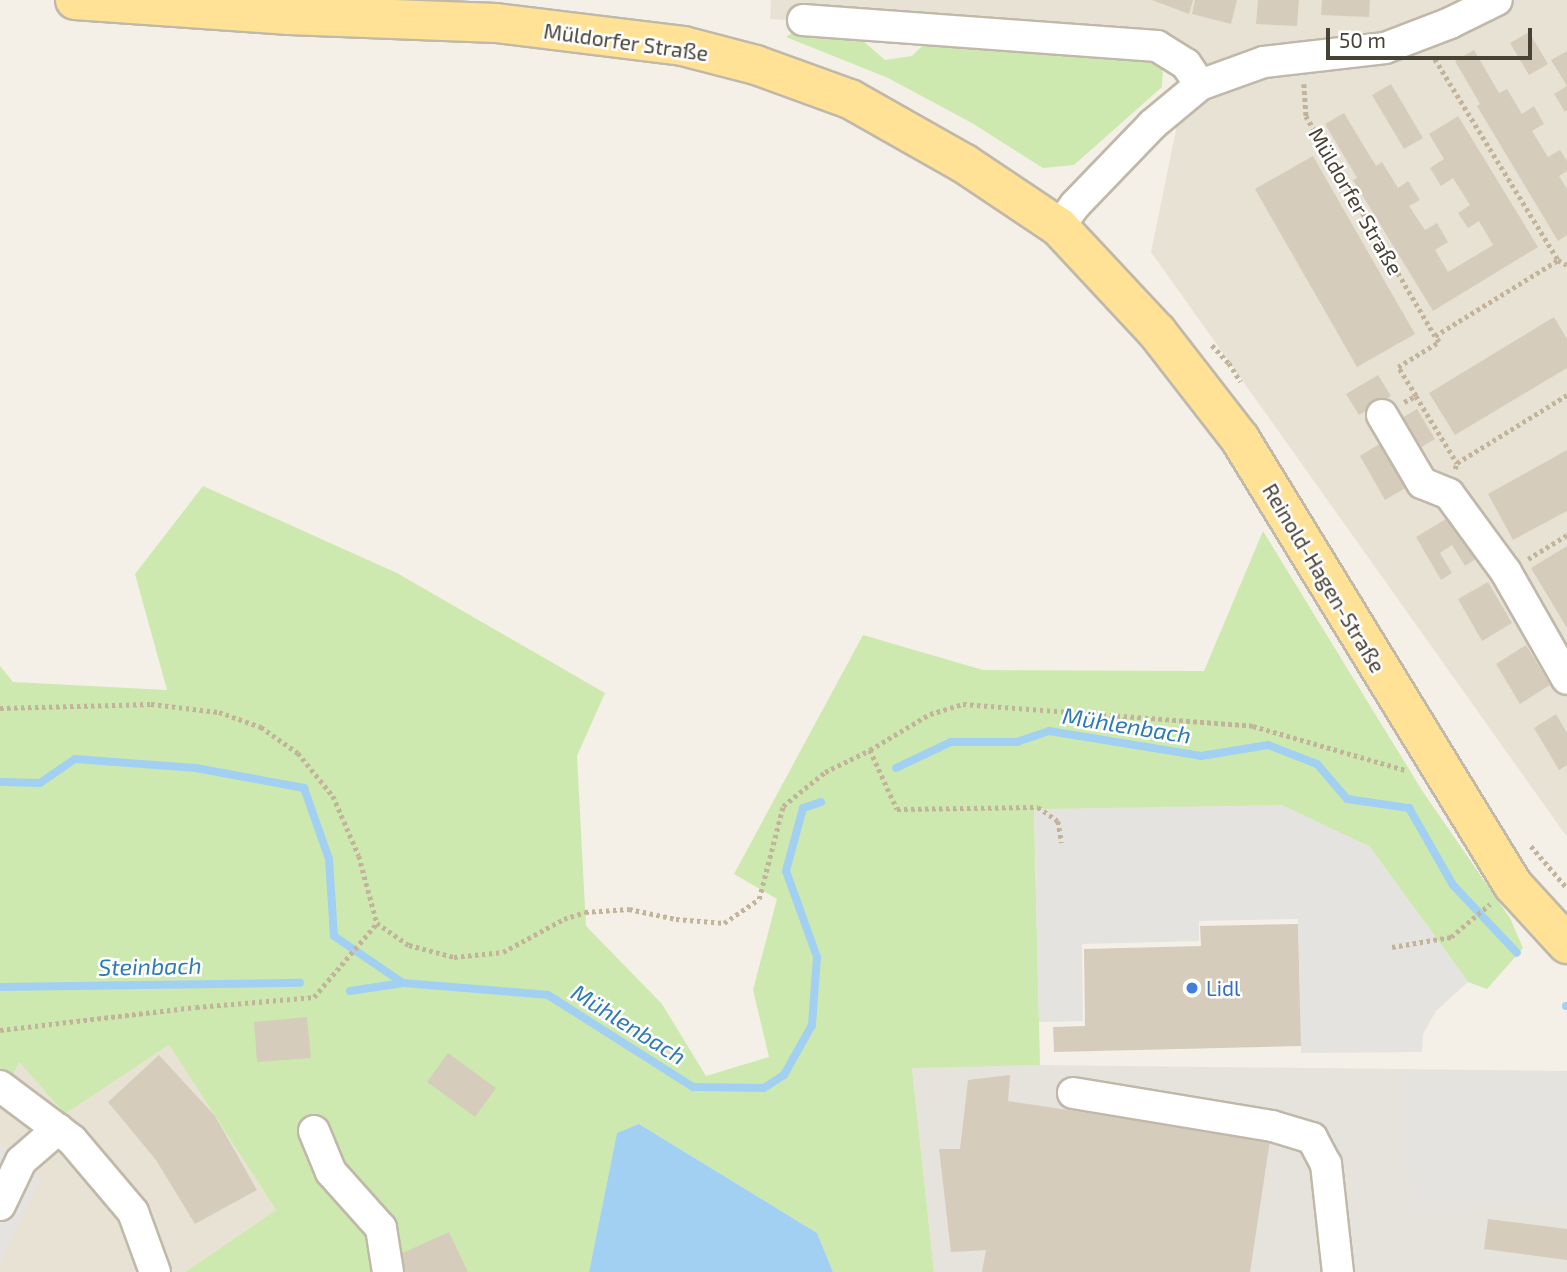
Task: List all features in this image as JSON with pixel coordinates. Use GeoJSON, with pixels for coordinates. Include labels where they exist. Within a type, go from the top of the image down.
{"type":"FeatureCollection","features":[{"type":"Feature","properties":{"kind":"main road","name":"Müldorfer Straße"},"geometry":{"type":"LineString","coordinates":[[75,0],[289,15],[496,23],[683,46],[755,65],[850,99],[965,164],[1059,227]]}},
{"type":"Feature","properties":{"kind":"main road","name":"Reinold-Hagen-Straße"},"geometry":{"type":"LineString","coordinates":[[1059,227],[1157,332],[1240,439],[1513,885],[1567,944]]}},
{"type":"Feature","properties":{"kind":"street"},"geometry":{"type":"LineString","coordinates":[[1059,227],[1075,205],[1153,124],[1200,85],[1264,62],[1385,48],[1497,0]]}},
{"type":"Feature","properties":{"kind":"street"},"geometry":{"type":"LineString","coordinates":[[803,20],[1157,46],[1186,64],[1200,85]]}},
{"type":"Feature","properties":{"kind":"street"},"geometry":{"type":"LineString","coordinates":[[1382,415],[1422,484],[1449,494],[1506,572],[1567,680]]}},
{"type":"Feature","properties":{"kind":"street"},"geometry":{"type":"LineString","coordinates":[[0,1086],[72,1140],[134,1212],[155,1272]]}},
{"type":"Feature","properties":{"kind":"street"},"geometry":{"type":"LineString","coordinates":[[1073,1093],[1272,1126],[1312,1138],[1326,1164],[1338,1272]]}},
{"type":"Feature","properties":{"kind":"street"},"geometry":{"type":"LineString","coordinates":[[0,1205],[21,1161],[58,1129]]}},
{"type":"Feature","properties":{"kind":"street"},"geometry":{"type":"LineString","coordinates":[[314,1131],[331,1172],[381,1228],[388,1272]]}},
{"type":"Feature","properties":{"kind":"path"},"geometry":{"type":"LineString","coordinates":[[1420,34],[1558,260],[1567,265]]}},
{"type":"Feature","properties":{"kind":"path","name":"Müldorfer Straße"},"geometry":{"type":"LineString","coordinates":[[1302,59],[1306,116],[1435,336]]}},
{"type":"Feature","properties":{"kind":"path"},"geometry":{"type":"LineString","coordinates":[[1457,463],[1398,367],[1438,342],[1435,336],[1558,260]]}},
{"type":"Feature","properties":{"kind":"path"},"geometry":{"type":"LineString","coordinates":[[1211,344],[1229,363],[1244,387]]}},
{"type":"Feature","properties":{"kind":"path"},"geometry":{"type":"LineString","coordinates":[[1449,494],[1457,463],[1567,395]]}},
{"type":"Feature","properties":{"kind":"path"},"geometry":{"type":"LineString","coordinates":[[1382,415],[1416,396]]}},
{"type":"Feature","properties":{"kind":"path"},"geometry":{"type":"LineString","coordinates":[[1506,572],[1567,535]]}},
{"type":"Feature","properties":{"kind":"path"},"geometry":{"type":"LineString","coordinates":[[0,708],[151,704],[219,712],[261,727],[298,753],[333,796],[359,856],[377,923],[409,945],[454,957],[503,952],[564,919],[585,912],[629,909],[677,919],[724,923],[759,899],[783,806],[825,772],[870,750],[930,714],[963,705],[1253,726],[1393,769],[1444,775]]}},
{"type":"Feature","properties":{"kind":"path"},"geometry":{"type":"LineString","coordinates":[[870,750],[897,809],[1038,807],[1058,821],[1062,843]]}},
{"type":"Feature","properties":{"kind":"path"},"geometry":{"type":"LineString","coordinates":[[1527,841],[1567,888]]}},
{"type":"Feature","properties":{"kind":"path"},"geometry":{"type":"LineString","coordinates":[[1392,947],[1451,937],[1490,904]]}},
{"type":"Feature","properties":{"kind":"path"},"geometry":{"type":"LineString","coordinates":[[0,1030],[196,1007],[314,997],[377,923]]}},
{"type":"Feature","properties":{"kind":"shaded area"},"geometry":{"type":"Polygon","coordinates":[[[771,0],[1567,0],[1567,837],[1151,252],[1193,47],[770,19],[771,0]]]}},
{"type":"Feature","properties":{"kind":"shaded area","name":"Lidl"},"geometry":{"type":"Polygon","coordinates":[[[1282,805],[1369,846],[1468,982],[1436,1011],[1423,1034],[1422,1052],[1301,1053],[1298,919],[1199,921],[1199,941],[1082,944],[1083,1021],[1039,1022],[1034,809],[1282,805]]]}},
{"type":"Feature","properties":{"kind":"shaded area"},"geometry":{"type":"Polygon","coordinates":[[[169,1045],[276,1210],[185,1272],[0,1272],[0,1107],[19,1062],[65,1114],[169,1045]]]}},
{"type":"Feature","properties":{"kind":"shaded area"},"geometry":{"type":"Polygon","coordinates":[[[1040,1065],[1567,1071],[1567,1272],[934,1272],[912,1067],[1040,1065]]]}},
{"type":"Feature","properties":{"kind":"shaded area"},"geometry":{"type":"Polygon","coordinates":[[[1403,1073],[1567,1074],[1567,1205],[1418,1201],[1403,1160],[1403,1073]]]}},
{"type":"Feature","properties":{"kind":"shaded area"},"geometry":{"type":"Polygon","coordinates":[[[0,1144],[41,1177],[0,1263],[0,1144]]]}},
{"type":"Feature","properties":{"kind":"green space"},"geometry":{"type":"Polygon","coordinates":[[[798,29],[855,34],[885,60],[912,56],[926,42],[1143,56],[1163,67],[1162,87],[1074,165],[1043,168],[972,123],[888,78],[786,37],[798,29]]]}},
{"type":"Feature","properties":{"kind":"green space"},"geometry":{"type":"Polygon","coordinates":[[[203,486],[397,573],[605,693],[577,756],[586,926],[662,1004],[706,1076],[769,1057],[753,990],[777,899],[734,874],[863,635],[983,670],[1204,671],[1263,531],[1423,792],[1510,918],[1523,948],[1487,989],[1468,982],[1369,846],[1034,809],[1040,1065],[912,1068],[934,1272],[833,1272],[817,1233],[639,1124],[617,1134],[589,1272],[185,1272],[276,1210],[169,1045],[65,1114],[19,1062],[0,1107],[0,666],[13,682],[167,690],[135,574],[203,486]]]}},
{"type":"Feature","properties":{"kind":"water"},"geometry":{"type":"Polygon","coordinates":[[[639,1124],[817,1233],[833,1272],[589,1272],[617,1133],[639,1124]]]}},
{"type":"Feature","properties":{"kind":"building"},"geometry":{"type":"Polygon","coordinates":[[[1152,0],[1193,0],[1189,14],[1152,0]]]}},
{"type":"Feature","properties":{"kind":"building"},"geometry":{"type":"Polygon","coordinates":[[[1195,0],[1237,0],[1231,24],[1192,14],[1195,0]]]}},
{"type":"Feature","properties":{"kind":"building"},"geometry":{"type":"Polygon","coordinates":[[[1258,0],[1299,0],[1297,26],[1256,24],[1258,0]]]}},
{"type":"Feature","properties":{"kind":"building"},"geometry":{"type":"Polygon","coordinates":[[[1322,0],[1370,0],[1369,17],[1321,15],[1322,0]]]}},
{"type":"Feature","properties":{"kind":"building"},"geometry":{"type":"Polygon","coordinates":[[[1529,32],[1548,64],[1529,75],[1510,43],[1529,32]]]}},
{"type":"Feature","properties":{"kind":"building"},"geometry":{"type":"Polygon","coordinates":[[[1474,50],[1499,93],[1507,89],[1522,114],[1534,106],[1544,124],[1532,131],[1548,157],[1560,150],[1567,161],[1567,171],[1559,176],[1567,189],[1567,235],[1558,241],[1477,106],[1480,104],[1455,61],[1474,50]]]}},
{"type":"Feature","properties":{"kind":"building"},"geometry":{"type":"Polygon","coordinates":[[[1567,51],[1567,86],[1551,60],[1567,51]]]}},
{"type":"Feature","properties":{"kind":"building"},"geometry":{"type":"Polygon","coordinates":[[[1391,84],[1423,138],[1404,149],[1372,95],[1391,84]]]}},
{"type":"Feature","properties":{"kind":"building"},"geometry":{"type":"Polygon","coordinates":[[[1567,86],[1567,110],[1565,112],[1554,94],[1567,86]]]}},
{"type":"Feature","properties":{"kind":"building"},"geometry":{"type":"Polygon","coordinates":[[[1344,113],[1376,166],[1382,162],[1398,188],[1408,181],[1420,200],[1409,206],[1425,230],[1437,223],[1448,242],[1435,250],[1448,272],[1493,245],[1479,221],[1468,228],[1458,213],[1470,205],[1453,178],[1441,186],[1430,168],[1444,159],[1429,134],[1458,116],[1538,247],[1433,311],[1353,180],[1357,178],[1325,124],[1344,113]]]}},
{"type":"Feature","properties":{"kind":"building"},"geometry":{"type":"Polygon","coordinates":[[[1313,156],[1415,334],[1357,367],[1255,189],[1313,156]]]}},
{"type":"Feature","properties":{"kind":"building"},"geometry":{"type":"Polygon","coordinates":[[[1554,317],[1567,339],[1567,368],[1455,435],[1429,393],[1554,317]]]}},
{"type":"Feature","properties":{"kind":"building"},"geometry":{"type":"Polygon","coordinates":[[[1378,375],[1391,396],[1359,415],[1346,394],[1378,375]]]}},
{"type":"Feature","properties":{"kind":"building"},"geometry":{"type":"Polygon","coordinates":[[[1417,409],[1435,439],[1415,451],[1397,421],[1417,409]]]}},
{"type":"Feature","properties":{"kind":"building"},"geometry":{"type":"Polygon","coordinates":[[[1381,443],[1407,487],[1385,500],[1360,456],[1381,443]]]}},
{"type":"Feature","properties":{"kind":"building"},"geometry":{"type":"Polygon","coordinates":[[[1567,450],[1567,511],[1513,540],[1488,494],[1567,450]]]}},
{"type":"Feature","properties":{"kind":"building"},"geometry":{"type":"Polygon","coordinates":[[[1451,516],[1477,558],[1465,566],[1452,545],[1440,553],[1452,573],[1441,580],[1416,537],[1451,516]]]}},
{"type":"Feature","properties":{"kind":"building"},"geometry":{"type":"Polygon","coordinates":[[[1567,546],[1567,628],[1531,568],[1567,546]]]}},
{"type":"Feature","properties":{"kind":"building"},"geometry":{"type":"Polygon","coordinates":[[[1488,582],[1512,623],[1482,641],[1458,599],[1488,582]]]}},
{"type":"Feature","properties":{"kind":"building"},"geometry":{"type":"Polygon","coordinates":[[[1526,645],[1550,685],[1520,704],[1496,664],[1526,645]]]}},
{"type":"Feature","properties":{"kind":"building"},"geometry":{"type":"Polygon","coordinates":[[[1556,714],[1567,733],[1567,765],[1559,770],[1534,728],[1556,714]]]}},
{"type":"Feature","properties":{"kind":"building","name":"Lidl"},"geometry":{"type":"Polygon","coordinates":[[[1298,924],[1301,1046],[1054,1052],[1053,1027],[1085,1026],[1084,949],[1201,946],[1200,926],[1298,924]]]}},
{"type":"Feature","properties":{"kind":"building"},"geometry":{"type":"Polygon","coordinates":[[[307,1017],[311,1058],[257,1062],[254,1022],[307,1017]]]}},
{"type":"Feature","properties":{"kind":"building"},"geometry":{"type":"Polygon","coordinates":[[[448,1053],[496,1088],[475,1117],[427,1082],[448,1053]]]}},
{"type":"Feature","properties":{"kind":"building"},"geometry":{"type":"Polygon","coordinates":[[[159,1055],[215,1116],[257,1190],[195,1224],[156,1160],[108,1102],[159,1055]]]}},
{"type":"Feature","properties":{"kind":"building"},"geometry":{"type":"Polygon","coordinates":[[[1010,1075],[1008,1101],[1270,1140],[1250,1272],[982,1272],[986,1250],[951,1252],[939,1149],[960,1149],[968,1080],[1010,1075]]]}},
{"type":"Feature","properties":{"kind":"building"},"geometry":{"type":"Polygon","coordinates":[[[1488,1219],[1567,1229],[1567,1260],[1484,1249],[1488,1219]]]}},
{"type":"Feature","properties":{"kind":"building"},"geometry":{"type":"Polygon","coordinates":[[[449,1232],[468,1272],[392,1272],[387,1260],[449,1232]]]}},
{"type":"Feature","properties":{"kind":"waterway","name":"Mühlenbach"},"geometry":{"type":"LineString","coordinates":[[896,768],[951,742],[1017,742],[1049,731],[1201,756],[1268,745],[1317,764],[1347,799],[1409,808],[1453,885],[1517,953]]}},
{"type":"Feature","properties":{"kind":"waterway","name":"Mühlenbach"},"geometry":{"type":"LineString","coordinates":[[0,782],[40,783],[75,759],[196,768],[304,788],[329,859],[334,936],[403,983],[548,995],[693,1087],[764,1088],[784,1075],[812,1025],[817,957],[786,871],[803,808],[821,802]]}},
{"type":"Feature","properties":{"kind":"waterway","name":"Steinbach"},"geometry":{"type":"LineString","coordinates":[[0,987],[300,983]]}},
{"type":"Feature","properties":{"kind":"waterway","name":"Steinbach"},"geometry":{"type":"LineString","coordinates":[[350,991],[403,983]]}},
{"type":"Feature","properties":{"kind":"place","name":"Lidl"},"geometry":{"type":"Point","coordinates":[1192,988]}}]}
